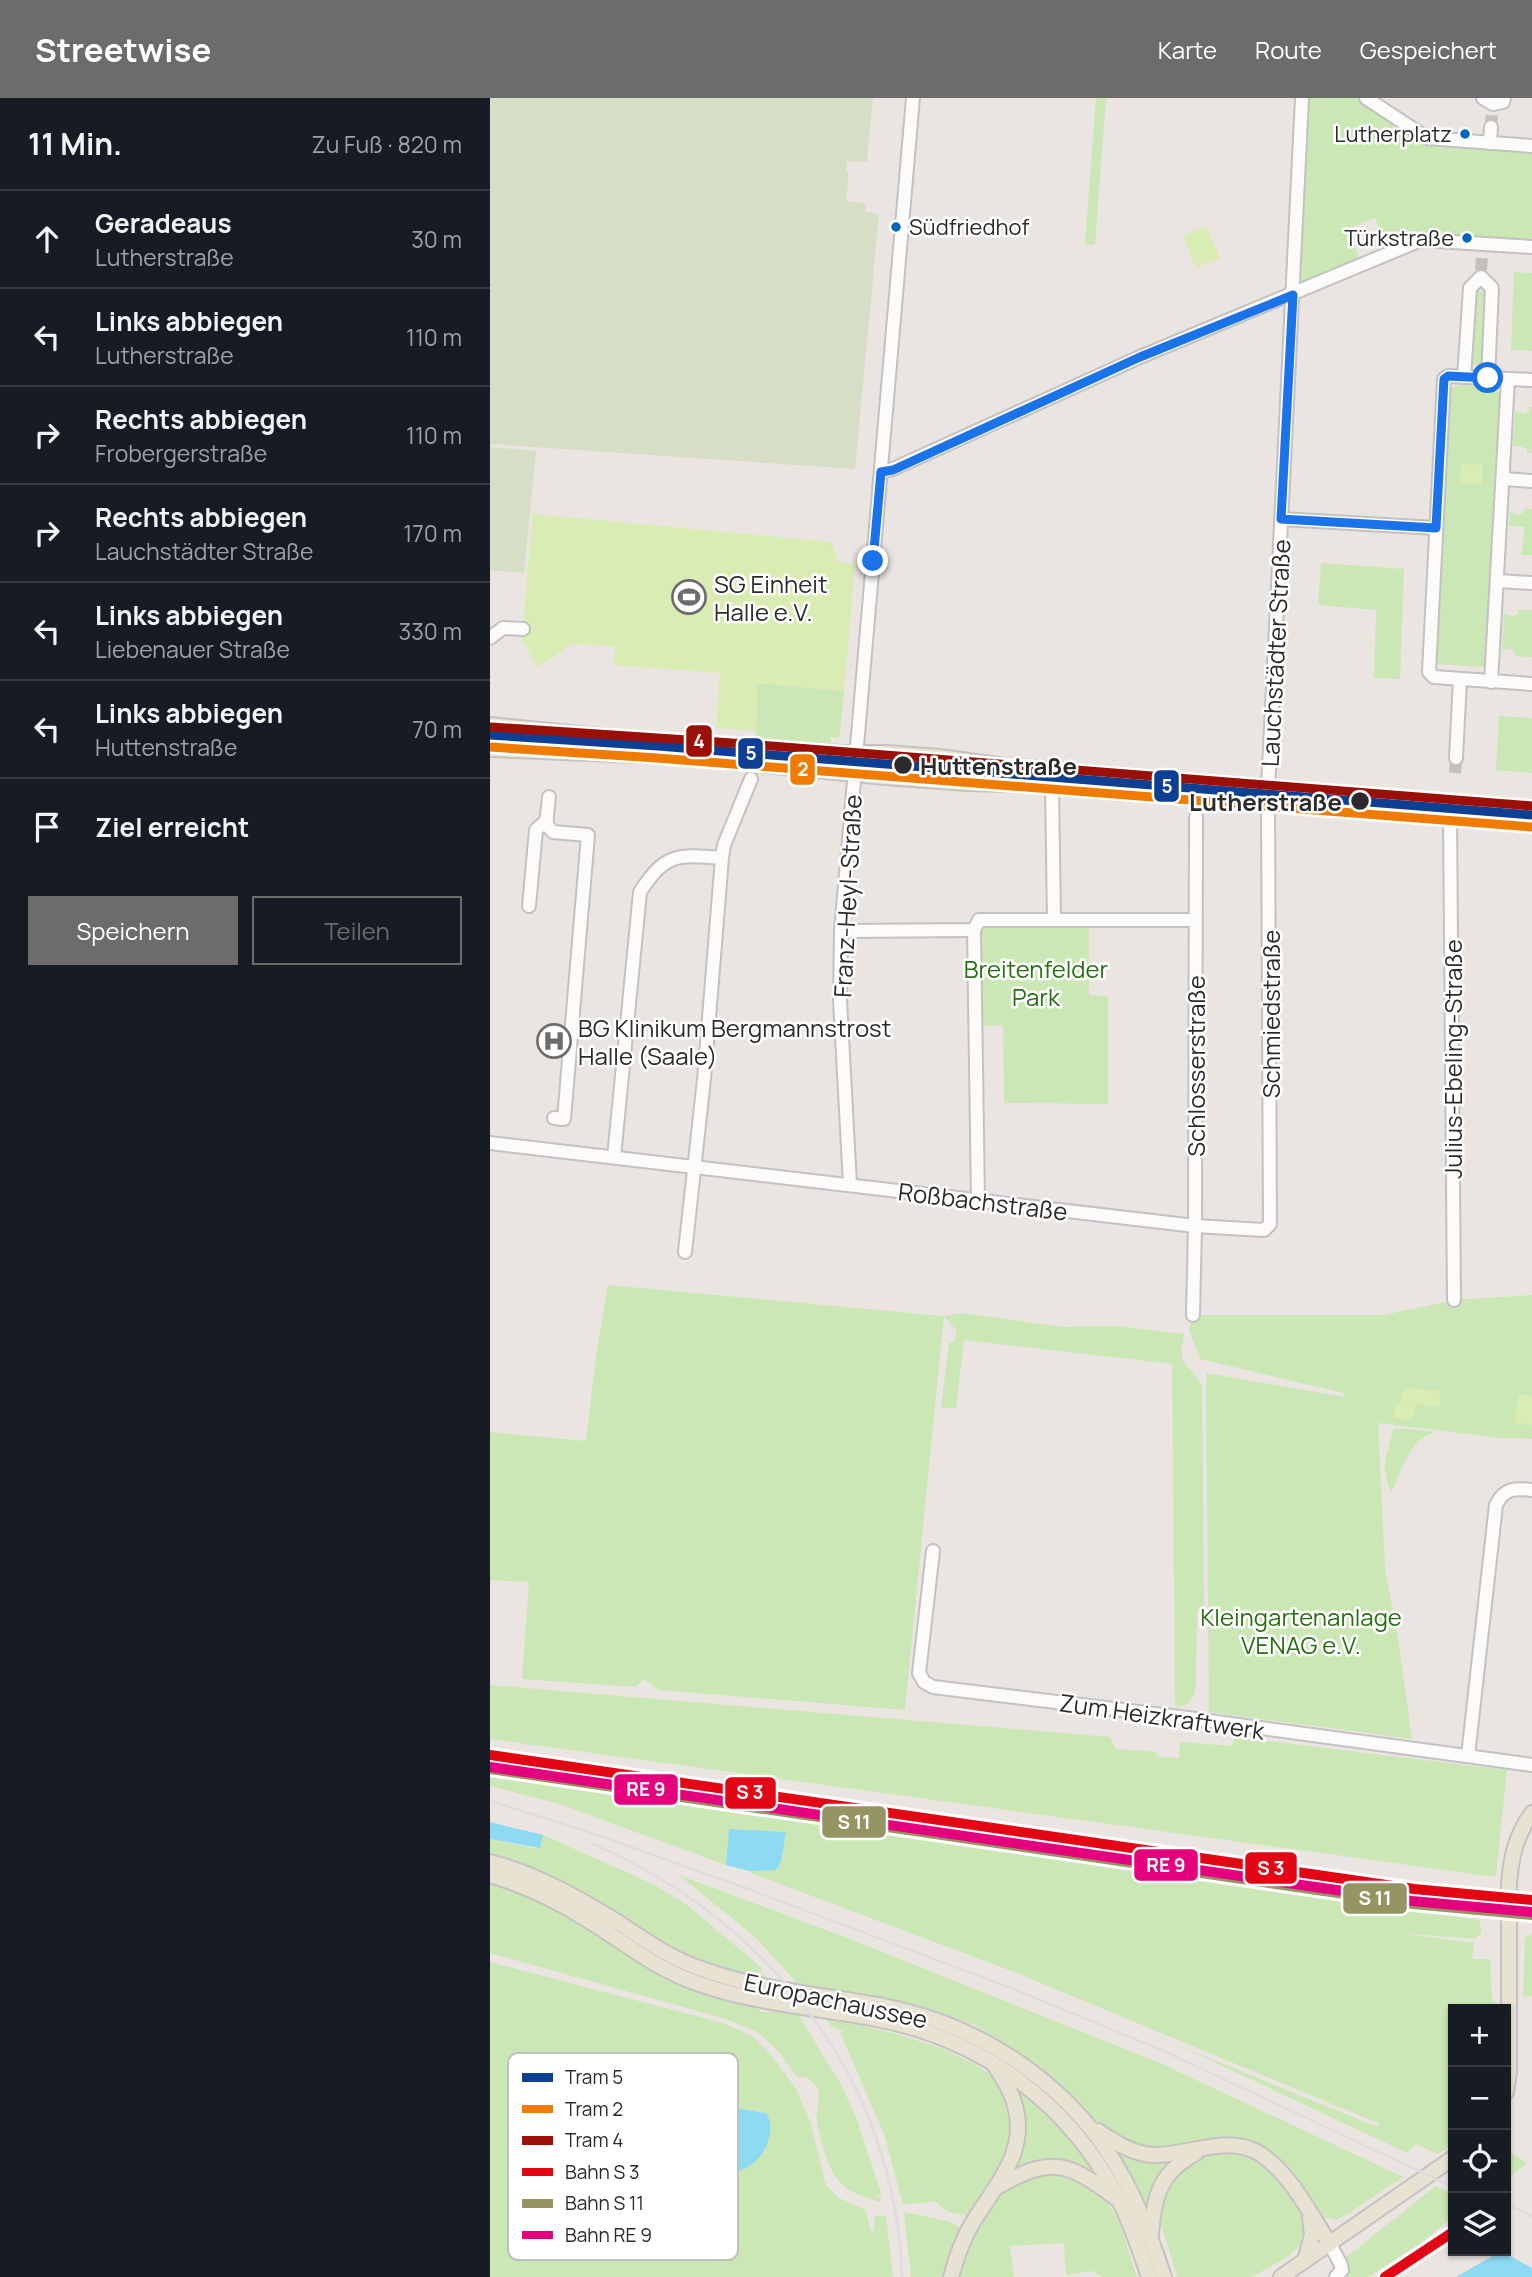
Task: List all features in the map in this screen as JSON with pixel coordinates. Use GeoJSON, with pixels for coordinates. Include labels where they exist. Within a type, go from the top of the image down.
{"type":"FeatureCollection","features":[{"type":"Feature","properties":{"kind":"main road"},"geometry":{"type":"LineString","coordinates":[[490,725],[617,738],[940,757],[1004,766],[1532,809]]}},
{"type":"Feature","properties":{"kind":"main road"},"geometry":{"type":"LineString","coordinates":[[490,749],[685,757],[854,775],[1052,787],[1532,825]]}},
{"type":"Feature","properties":{"kind":"main road"},"geometry":{"type":"LineString","coordinates":[[1268,788],[1268,804]]}},
{"type":"Feature","properties":{"kind":"main road"},"geometry":{"type":"LineString","coordinates":[[1509,2067],[1511,1859],[1519,1833],[1532,1812]]}},
{"type":"Feature","properties":{"kind":"main road","name":"Europachaussee"},"geometry":{"type":"LineString","coordinates":[[490,1862],[522,1872],[576,1897],[656,1947],[707,1972],[890,2007],[931,2018],[966,2032],[1001,2051],[1037,2076],[1085,2122],[1124,2178],[1151,2239],[1164,2277]]}},
{"type":"Feature","properties":{"kind":"main road","name":"Europachaussee"},"geometry":{"type":"LineString","coordinates":[[490,1875],[566,1906],[647,1958],[686,1979],[730,1993],[908,2026],[950,2041],[993,2062],[1034,2092],[1077,2135],[1099,2165],[1120,2201],[1149,2277]]}},
{"type":"Feature","properties":{"kind":"main road"},"geometry":{"type":"LineString","coordinates":[[951,2277],[965,2237],[998,2186],[1014,2150],[1018,2123],[1013,2099],[993,2062]]}},
{"type":"Feature","properties":{"kind":"main road"},"geometry":{"type":"LineString","coordinates":[[1085,2122],[1127,2149],[1142,2153],[1168,2154],[1237,2146],[1260,2154],[1280,2171],[1330,2244]]}},
{"type":"Feature","properties":{"kind":"main road"},"geometry":{"type":"LineString","coordinates":[[1151,2239],[1156,2197],[1164,2180],[1182,2161],[1207,2148]]}},
{"type":"Feature","properties":{"kind":"main road"},"geometry":{"type":"LineString","coordinates":[[1281,2277],[1448,2161]]}},
{"type":"Feature","properties":{"kind":"main road"},"geometry":{"type":"LineString","coordinates":[[998,2186],[1025,2171],[1050,2166],[1063,2167],[1085,2175],[1120,2201]]}},
{"type":"Feature","properties":{"kind":"main road"},"geometry":{"type":"LineString","coordinates":[[1305,2261],[1312,2235],[1309,2213]]}},
{"type":"Feature","properties":{"kind":"street"},"geometry":{"type":"LineString","coordinates":[[854,775],[913,98]]}},
{"type":"Feature","properties":{"kind":"street","name":"Lauchstädter Straße"},"geometry":{"type":"LineString","coordinates":[[1268,788],[1302,98]]}},
{"type":"Feature","properties":{"kind":"street"},"geometry":{"type":"LineString","coordinates":[[1366,98],[1427,138],[1532,146]]}},
{"type":"Feature","properties":{"kind":"street"},"geometry":{"type":"LineString","coordinates":[[1490,143],[1491,127]]}},
{"type":"Feature","properties":{"kind":"street"},"geometry":{"type":"LineString","coordinates":[[881,472],[893,470],[1140,357],[1421,240],[1483,250],[1532,247]]}},
{"type":"Feature","properties":{"kind":"street"},"geometry":{"type":"LineString","coordinates":[[1464,377],[1470,288],[1481,273],[1492,288],[1488,378]]}},
{"type":"Feature","properties":{"kind":"street"},"geometry":{"type":"LineString","coordinates":[[1532,380],[1448,376],[1444,379],[1429,671],[1434,677],[1532,684]]}},
{"type":"Feature","properties":{"kind":"street"},"geometry":{"type":"LineString","coordinates":[[1491,682],[1508,379]]}},
{"type":"Feature","properties":{"kind":"street"},"geometry":{"type":"LineString","coordinates":[[1504,479],[1532,481]]}},
{"type":"Feature","properties":{"kind":"street"},"geometry":{"type":"LineString","coordinates":[[1281,519],[1436,528]]}},
{"type":"Feature","properties":{"kind":"street"},"geometry":{"type":"LineString","coordinates":[[1498,581],[1532,583]]}},
{"type":"Feature","properties":{"kind":"street"},"geometry":{"type":"LineString","coordinates":[[490,638],[503,628],[523,629]]}},
{"type":"Feature","properties":{"kind":"street"},"geometry":{"type":"LineString","coordinates":[[1456,758],[1460,679]]}},
{"type":"Feature","properties":{"kind":"street","name":"Franz-Heyl-Straße"},"geometry":{"type":"LineString","coordinates":[[850,1184],[840,1000],[841,931],[854,775]]}},
{"type":"Feature","properties":{"kind":"street"},"geometry":{"type":"LineString","coordinates":[[685,1252],[704,1079],[722,858],[751,779]]}},
{"type":"Feature","properties":{"kind":"street"},"geometry":{"type":"LineString","coordinates":[[1052,787],[1054,919]]}},
{"type":"Feature","properties":{"kind":"street"},"geometry":{"type":"LineString","coordinates":[[549,797],[546,824],[553,832],[588,835],[571,996],[564,1119],[554,1118]]}},
{"type":"Feature","properties":{"kind":"street","name":"Schmiedstraße"},"geometry":{"type":"LineString","coordinates":[[1268,804],[1270,1224]]}},
{"type":"Feature","properties":{"kind":"street","name":"Schlosserstraße"},"geometry":{"type":"LineString","coordinates":[[1193,1315],[1196,817]]}},
{"type":"Feature","properties":{"kind":"street","name":"Julius-Ebeling-Straße"},"geometry":{"type":"LineString","coordinates":[[1450,818],[1454,1300]]}},
{"type":"Feature","properties":{"kind":"street"},"geometry":{"type":"LineString","coordinates":[[529,906],[536,830],[547,820]]}},
{"type":"Feature","properties":{"kind":"street"},"geometry":{"type":"LineString","coordinates":[[614,1157],[640,892],[654,870],[674,858],[691,855],[722,858]]}},
{"type":"Feature","properties":{"kind":"street"},"geometry":{"type":"LineString","coordinates":[[978,1200],[974,930],[979,920],[1195,920]]}},
{"type":"Feature","properties":{"kind":"street"},"geometry":{"type":"LineString","coordinates":[[841,931],[974,930]]}},
{"type":"Feature","properties":{"kind":"street"},"geometry":{"type":"LineString","coordinates":[[490,1143],[490,1148]]}},
{"type":"Feature","properties":{"kind":"street","name":"Roßbachstraße"},"geometry":{"type":"LineString","coordinates":[[490,1143],[1195,1226],[1264,1230],[1270,1224]]}},
{"type":"Feature","properties":{"kind":"street"},"geometry":{"type":"LineString","coordinates":[[1468,1756],[1496,1505],[1500,1497],[1510,1490],[1532,1490]]}},
{"type":"Feature","properties":{"kind":"street","name":"Zum Heizkraftwerk"},"geometry":{"type":"LineString","coordinates":[[933,1551],[919,1673],[924,1682],[933,1687],[1532,1765]]}},
{"type":"Feature","properties":{"kind":"street"},"geometry":{"type":"LineString","coordinates":[[1330,2244],[1342,2270],[1336,2277]]}},
{"type":"Feature","properties":{"kind":"green space","name":"Südfriedhof"},"geometry":{"type":"Polygon","coordinates":[[[490,98],[873,98],[867,162],[847,161],[846,172],[849,173],[846,201],[866,203],[865,212],[879,214],[855,469],[490,444],[490,98]]]}},
{"type":"Feature","properties":{"kind":"green space"},"geometry":{"type":"Polygon","coordinates":[[[1096,98],[1106,98],[1095,245],[1085,244],[1096,98]]]}},
{"type":"Feature","properties":{"kind":"green space","name":"Lutherplatz"},"geometry":{"type":"Polygon","coordinates":[[[1302,98],[1366,98],[1427,138],[1532,146],[1532,247],[1421,240],[1390,253],[1375,218],[1348,229],[1362,265],[1293,295],[1302,98]]]}},
{"type":"Feature","properties":{"kind":"green space"},"geometry":{"type":"Polygon","coordinates":[[[1206,226],[1220,258],[1196,268],[1183,236],[1206,226]]]}},
{"type":"Feature","properties":{"kind":"green space"},"geometry":{"type":"Polygon","coordinates":[[[1514,272],[1532,273],[1532,351],[1511,350],[1514,272]]]}},
{"type":"Feature","properties":{"kind":"green space"},"geometry":{"type":"Polygon","coordinates":[[[1487,291],[1484,365],[1469,364],[1473,292],[1487,291]]]}},
{"type":"Feature","properties":{"kind":"green space"},"geometry":{"type":"Polygon","coordinates":[[[1461,385],[1490,387],[1503,397],[1488,664],[1481,667],[1439,664],[1434,661],[1447,393],[1451,388],[1461,385]]]}},
{"type":"Feature","properties":{"kind":"green space"},"geometry":{"type":"Polygon","coordinates":[[[1529,407],[1532,407],[1532,453],[1527,453],[1527,448],[1523,448],[1523,445],[1513,447],[1515,411],[1525,414],[1529,407]]]}},
{"type":"Feature","properties":{"kind":"green space"},"geometry":{"type":"Polygon","coordinates":[[[490,447],[536,451],[524,573],[490,570],[490,447]]]}},
{"type":"Feature","properties":{"kind":"green space"},"geometry":{"type":"Polygon","coordinates":[[[1461,464],[1483,465],[1482,484],[1460,483],[1461,464]]]}},
{"type":"Feature","properties":{"kind":"green space"},"geometry":{"type":"Polygon","coordinates":[[[1524,508],[1532,509],[1532,555],[1521,555],[1525,527],[1509,526],[1510,512],[1519,515],[1524,508]]]}},
{"type":"Feature","properties":{"kind":"green space","name":"SG Einheit Halle e.V."},"geometry":{"type":"Polygon","coordinates":[[[533,514],[831,542],[839,562],[855,564],[844,691],[757,683],[756,731],[716,728],[720,673],[614,665],[615,646],[573,644],[537,667],[522,640],[533,514]]]}},
{"type":"Feature","properties":{"kind":"green space"},"geometry":{"type":"Polygon","coordinates":[[[1321,563],[1404,569],[1400,679],[1374,678],[1376,610],[1318,605],[1321,563]]]}},
{"type":"Feature","properties":{"kind":"green space"},"geometry":{"type":"Polygon","coordinates":[[[1518,610],[1532,610],[1532,657],[1515,656],[1515,651],[1511,648],[1502,650],[1504,614],[1513,616],[1518,614],[1518,610]]]}},
{"type":"Feature","properties":{"kind":"green space"},"geometry":{"type":"Polygon","coordinates":[[[757,683],[844,691],[840,735],[838,738],[831,737],[830,748],[753,743],[756,731],[757,683]]]}},
{"type":"Feature","properties":{"kind":"green space"},"geometry":{"type":"Polygon","coordinates":[[[1499,716],[1532,718],[1532,773],[1496,770],[1499,716]]]}},
{"type":"Feature","properties":{"kind":"green space","name":"Breitenfelder Park"},"geometry":{"type":"Polygon","coordinates":[[[981,923],[1089,923],[1089,995],[1108,996],[1108,1104],[1004,1103],[1003,1025],[982,1026],[981,923]]]}},
{"type":"Feature","properties":{"kind":"green space"},"geometry":{"type":"Polygon","coordinates":[[[608,1285],[943,1316],[962,1313],[1062,1327],[1117,1326],[1184,1334],[1183,1360],[1202,1386],[1204,1605],[1197,1612],[1196,1683],[1191,1700],[1184,1705],[1175,1706],[1172,1364],[964,1340],[956,1409],[941,1407],[949,1343],[955,1341],[957,1331],[944,1316],[905,1710],[659,1690],[644,1679],[635,1687],[522,1679],[529,1582],[490,1580],[490,1432],[586,1441],[608,1285]]]}},
{"type":"Feature","properties":{"kind":"green space","name":"Kleingartenanlage VENAG e.V."},"geometry":{"type":"Polygon","coordinates":[[[1532,1295],[1532,1439],[1500,1438],[1378,1423],[1385,1568],[1412,1739],[1209,1712],[1206,1373],[1346,1397],[1343,1393],[1200,1359],[1189,1330],[1193,1315],[1384,1315],[1454,1300],[1532,1295]]]}},
{"type":"Feature","properties":{"kind":"green space"},"geometry":{"type":"Polygon","coordinates":[[[1403,1388],[1441,1391],[1439,1407],[1416,1404],[1413,1420],[1394,1418],[1395,1405],[1400,1402],[1403,1388]]]}},
{"type":"Feature","properties":{"kind":"green space"},"geometry":{"type":"Polygon","coordinates":[[[1518,1394],[1532,1396],[1532,1425],[1515,1423],[1518,1394]]]}},
{"type":"Feature","properties":{"kind":"green space"},"geometry":{"type":"Polygon","coordinates":[[[1396,1428],[1439,1432],[1429,1434],[1414,1446],[1391,1493],[1385,1461],[1393,1430],[1396,1428]]]}},
{"type":"Feature","properties":{"kind":"green space"},"geometry":{"type":"Polygon","coordinates":[[[490,1685],[1110,1737],[1116,1749],[1156,1752],[1157,1757],[1179,1758],[1180,1742],[1233,1746],[1234,1737],[1507,1770],[1496,1877],[490,1739],[490,1685]]]}},
{"type":"Feature","properties":{"kind":"green space"},"geometry":{"type":"Polygon","coordinates":[[[490,1776],[1479,1920],[1482,1932],[1475,1939],[1399,1933],[1474,1943],[1472,1959],[1490,1959],[1492,2001],[1495,2004],[1448,2004],[1448,2148],[1438,2154],[1415,2144],[1407,2153],[1178,2045],[1377,2127],[1380,2124],[1019,1974],[751,1873],[750,1871],[776,1870],[781,1862],[786,1832],[729,1829],[726,1865],[559,1804],[490,1786],[490,1776]]]}},
{"type":"Feature","properties":{"kind":"green space"},"geometry":{"type":"Polygon","coordinates":[[[543,1835],[653,1884],[687,1905],[762,1968],[760,1972],[773,1983],[701,1965],[490,1858],[490,1839],[537,1849],[540,1848],[543,1835]]]}},
{"type":"Feature","properties":{"kind":"green space"},"geometry":{"type":"Polygon","coordinates":[[[679,1875],[850,1939],[1160,2063],[1403,2177],[1335,2220],[1324,2217],[1258,2147],[1140,2149],[1102,2126],[1043,2070],[975,2025],[918,2005],[797,1983],[755,1937],[679,1875]]]}},
{"type":"Feature","properties":{"kind":"green space"},"geometry":{"type":"Polygon","coordinates":[[[490,1882],[561,1911],[588,1927],[755,2005],[761,2012],[770,2012],[774,2008],[796,2011],[842,2086],[857,2120],[882,2196],[876,2195],[881,2199],[880,2202],[857,2194],[840,2183],[826,2156],[818,2127],[817,2087],[806,2077],[798,2078],[779,2052],[758,2032],[726,2019],[490,1953],[490,1882]]]}},
{"type":"Feature","properties":{"kind":"green space"},"geometry":{"type":"Polygon","coordinates":[[[1532,1933],[1532,1996],[1523,1997],[1525,1938],[1532,1933]]]}},
{"type":"Feature","properties":{"kind":"green space"},"geometry":{"type":"Polygon","coordinates":[[[490,1962],[723,2023],[751,2035],[776,2061],[796,2089],[810,2121],[826,2185],[839,2198],[866,2210],[871,2231],[874,2231],[875,2216],[886,2216],[893,2277],[490,2277],[490,1962]]]}},
{"type":"Feature","properties":{"kind":"green space"},"geometry":{"type":"Polygon","coordinates":[[[823,2016],[941,2048],[975,2064],[995,2078],[1014,2110],[1011,2154],[969,2216],[949,2212],[934,2201],[903,2205],[885,2137],[840,2032],[844,2032],[831,2026],[823,2016]]]}},
{"type":"Feature","properties":{"kind":"green space"},"geometry":{"type":"Polygon","coordinates":[[[1016,2084],[1053,2116],[1104,2182],[1084,2171],[1011,2174],[1012,2088],[1016,2084]]]}},
{"type":"Feature","properties":{"kind":"green space"},"geometry":{"type":"Polygon","coordinates":[[[1107,2141],[1175,2158],[1150,2216],[1107,2141]]]}},
{"type":"Feature","properties":{"kind":"green space"},"geometry":{"type":"Polygon","coordinates":[[[1226,2152],[1251,2159],[1272,2174],[1303,2217],[1306,2226],[1302,2242],[1291,2254],[1253,2276],[1177,2277],[1160,2227],[1160,2209],[1164,2193],[1169,2183],[1184,2167],[1204,2157],[1226,2152]]]}},
{"type":"Feature","properties":{"kind":"green space"},"geometry":{"type":"Polygon","coordinates":[[[1511,2152],[1527,2163],[1511,2176],[1511,2152]]]}},
{"type":"Feature","properties":{"kind":"green space"},"geometry":{"type":"Polygon","coordinates":[[[1067,2173],[1102,2195],[1108,2202],[1120,2224],[1137,2277],[1103,2277],[1091,2271],[1066,2275],[1064,2243],[1010,2246],[1014,2277],[958,2277],[974,2232],[1002,2192],[1015,2182],[1033,2174],[1067,2173]]]}},
{"type":"Feature","properties":{"kind":"green space"},"geometry":{"type":"Polygon","coordinates":[[[1436,2186],[1448,2192],[1448,2221],[1420,2244],[1368,2277],[1347,2277],[1350,2274],[1345,2258],[1436,2186]]]}},
{"type":"Feature","properties":{"kind":"green space"},"geometry":{"type":"Polygon","coordinates":[[[904,2212],[947,2221],[962,2228],[947,2277],[911,2277],[904,2212]]]}},
{"type":"Feature","properties":{"kind":"water"},"geometry":{"type":"Polygon","coordinates":[[[490,1822],[543,1835],[540,1848],[490,1839],[490,1822]]]}},
{"type":"Feature","properties":{"kind":"water"},"geometry":{"type":"Polygon","coordinates":[[[729,1829],[786,1832],[781,1862],[776,1870],[750,1871],[726,1865],[729,1829]]]}},
{"type":"Feature","properties":{"kind":"water"},"geometry":{"type":"Polygon","coordinates":[[[738,2108],[766,2113],[770,2121],[767,2144],[759,2157],[748,2167],[738,2171],[738,2108]]]}},
{"type":"Feature","properties":{"kind":"water"},"geometry":{"type":"Polygon","coordinates":[[[1492,2256],[1510,2256],[1532,2268],[1532,2277],[1456,2277],[1492,2256]]]}},
{"type":"Feature","properties":{"kind":"tunnel"},"geometry":{"type":"LineString","coordinates":[[1491,127],[1492,112]]}},
{"type":"Feature","properties":{"kind":"tunnel"},"geometry":{"type":"LineString","coordinates":[[1481,270],[1482,255]]}},
{"type":"Feature","properties":{"kind":"tunnel"},"geometry":{"type":"LineString","coordinates":[[1455,773],[1456,758]]}},
{"type":"Feature","properties":{"kind":"tram line","name":"4"},"geometry":{"type":"LineString","coordinates":[[491,727],[747,744],[1532,806]]}},
{"type":"Feature","properties":{"kind":"tram line","name":"5"},"geometry":{"type":"LineString","coordinates":[[490,735],[1532,815]]}},
{"type":"Feature","properties":{"kind":"tram line","name":"2"},"geometry":{"type":"LineString","coordinates":[[490,747],[1531,827]]}},
{"type":"Feature","properties":{"kind":"tram line"},"geometry":{"type":"LineString","coordinates":[[1140,784],[1177,790]]}},
{"type":"Feature","properties":{"kind":"railway"},"geometry":{"type":"LineString","coordinates":[[490,1801],[583,1830],[748,1889],[1011,1988],[1164,2051],[1448,2185]]}},
{"type":"Feature","properties":{"kind":"railway"},"geometry":{"type":"LineString","coordinates":[[593,1844],[657,1876],[715,1916],[767,1963],[811,2016],[848,2074],[876,2137],[894,2205],[902,2277]]}},
{"type":"Feature","properties":{"kind":"railway"},"geometry":{"type":"LineString","coordinates":[[1511,2206],[1532,2216]]}},
{"type":"Feature","properties":{"kind":"transit line"},"geometry":{"type":"LineString","coordinates":[[490,1755],[1414,1889],[1532,1900]]}},
{"type":"Feature","properties":{"kind":"transit line"},"geometry":{"type":"LineString","coordinates":[[490,1767],[1412,1901],[1531,1912]]}},
{"type":"Feature","properties":{"kind":"transit line"},"geometry":{"type":"LineString","coordinates":[[490,1769],[1413,1904],[1532,1915]]}},
{"type":"Feature","properties":{"kind":"transit line"},"geometry":{"type":"LineString","coordinates":[[1385,2277],[1448,2235]]}},
{"type":"Feature","properties":{"kind":"place","name":"Lutherplatz"},"geometry":{"type":"Point","coordinates":[1465,134]}},
{"type":"Feature","properties":{"kind":"place","name":"Südfriedhof"},"geometry":{"type":"Point","coordinates":[896,227]}},
{"type":"Feature","properties":{"kind":"place","name":"Türkstraße"},"geometry":{"type":"Point","coordinates":[1467,238]}},
{"type":"Feature","properties":{"kind":"place","name":"SG Einheit Halle e.V."},"geometry":{"type":"Point","coordinates":[689,597]}},
{"type":"Feature","properties":{"kind":"place","name":"Huttenstraße"},"geometry":{"type":"Point","coordinates":[903,765]}},
{"type":"Feature","properties":{"kind":"place","name":"Lutherstraße"},"geometry":{"type":"Point","coordinates":[1360,801]}},
{"type":"Feature","properties":{"kind":"place","name":"BG Klinikum Bergmannstrost Halle (Saale)"},"geometry":{"type":"Point","coordinates":[554,1041]}},
{"type":"Feature","properties":{"kind":"route"},"geometry":{"type":"LineString","coordinates":[[873,561],[881,472],[893,470],[1140,357],[1293,295],[1281,519],[1436,528],[1444,379],[1448,376],[1488,378]]}}]}
